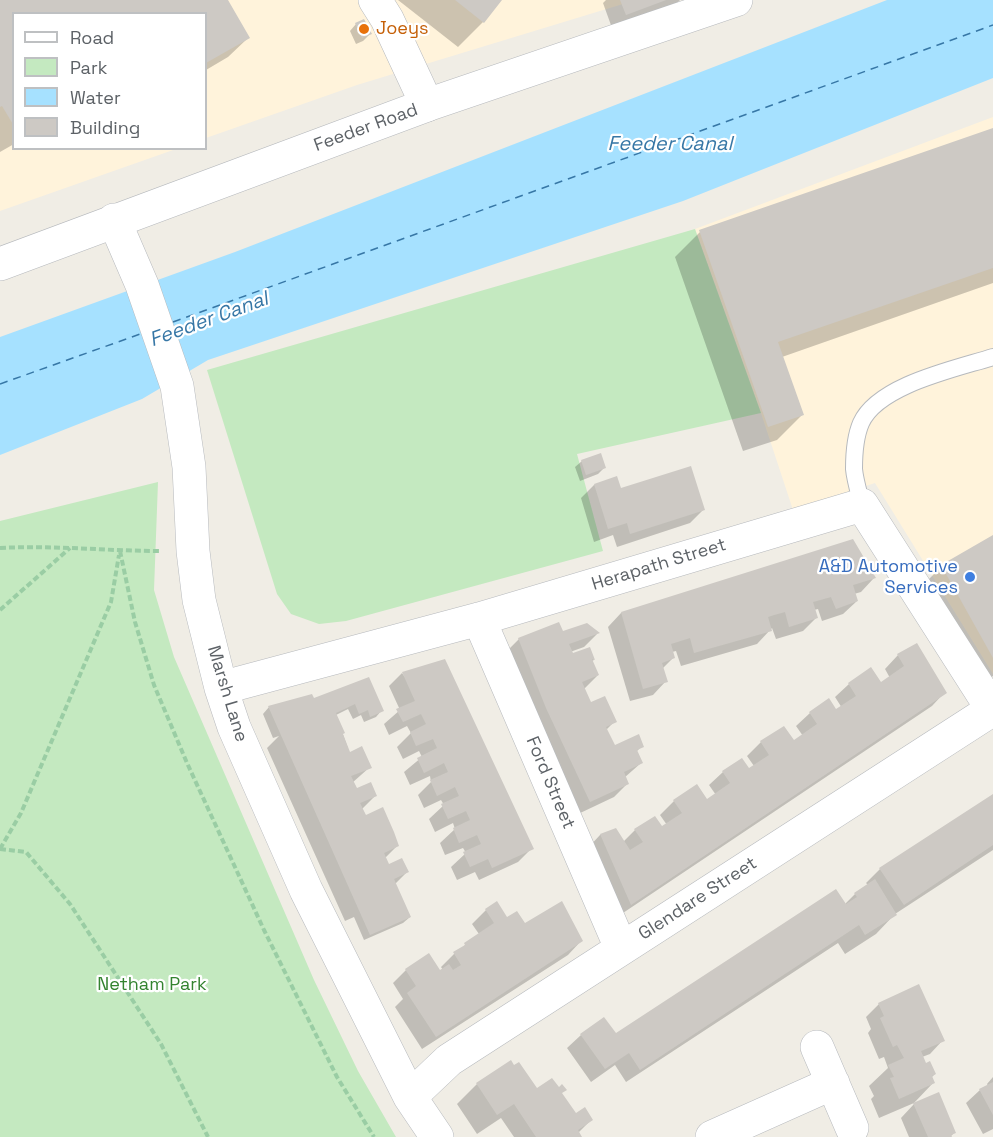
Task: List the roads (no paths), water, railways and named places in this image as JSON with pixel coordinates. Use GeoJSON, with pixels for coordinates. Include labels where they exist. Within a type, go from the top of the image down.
{"type":"FeatureCollection","features":[{"type":"Feature","properties":{"kind":"street"},"geometry":{"type":"LineString","coordinates":[[375,0],[387,19],[428,105]]}},
{"type":"Feature","properties":{"kind":"street","name":"Feeder Road"},"geometry":{"type":"LineString","coordinates":[[0,264],[428,105],[736,0]]}},
{"type":"Feature","properties":{"kind":"street","name":"Marsh Lane"},"geometry":{"type":"LineString","coordinates":[[114,220],[142,285],[177,386],[189,467],[193,551],[200,600],[221,688],[234,727],[306,890],[410,1097],[437,1137]]}},
{"type":"Feature","properties":{"kind":"street"},"geometry":{"type":"LineString","coordinates":[[862,505],[993,710]]}},
{"type":"Feature","properties":{"kind":"street","name":"Herapath Street"},"geometry":{"type":"LineString","coordinates":[[221,688],[479,619],[862,505]]}},
{"type":"Feature","properties":{"kind":"street","name":"Ford Street"},"geometry":{"type":"LineString","coordinates":[[479,619],[621,948]]}},
{"type":"Feature","properties":{"kind":"street","name":"Glendare Street"},"geometry":{"type":"LineString","coordinates":[[410,1097],[449,1060],[993,710]]}},
{"type":"Feature","properties":{"kind":"street"},"geometry":{"type":"LineString","coordinates":[[817,1047],[852,1128]]}},
{"type":"Feature","properties":{"kind":"street"},"geometry":{"type":"LineString","coordinates":[[712,1137],[833,1083]]}},
{"type":"Feature","properties":{"kind":"lane"},"geometry":{"type":"LineString","coordinates":[[862,505],[854,471],[855,454],[861,423],[870,409],[899,388],[993,357]]}},
{"type":"Feature","properties":{"kind":"water","name":"Feeder Canal"},"geometry":{"type":"Polygon","coordinates":[[[887,0],[993,0],[993,78],[683,201],[208,360],[142,399],[0,455],[0,337],[235,252],[887,0]]]}},
{"type":"Feature","properties":{"kind":"place","name":"Joeys"},"geometry":{"type":"Point","coordinates":[364,29]}},
{"type":"Feature","properties":{"kind":"place","name":"A&D Automotive Services"},"geometry":{"type":"Point","coordinates":[970,577]}},
{"type":"Feature","properties":{"kind":"park label","name":"Netham Park"},"geometry":{"type":"Point","coordinates":[152,985]}}]}
